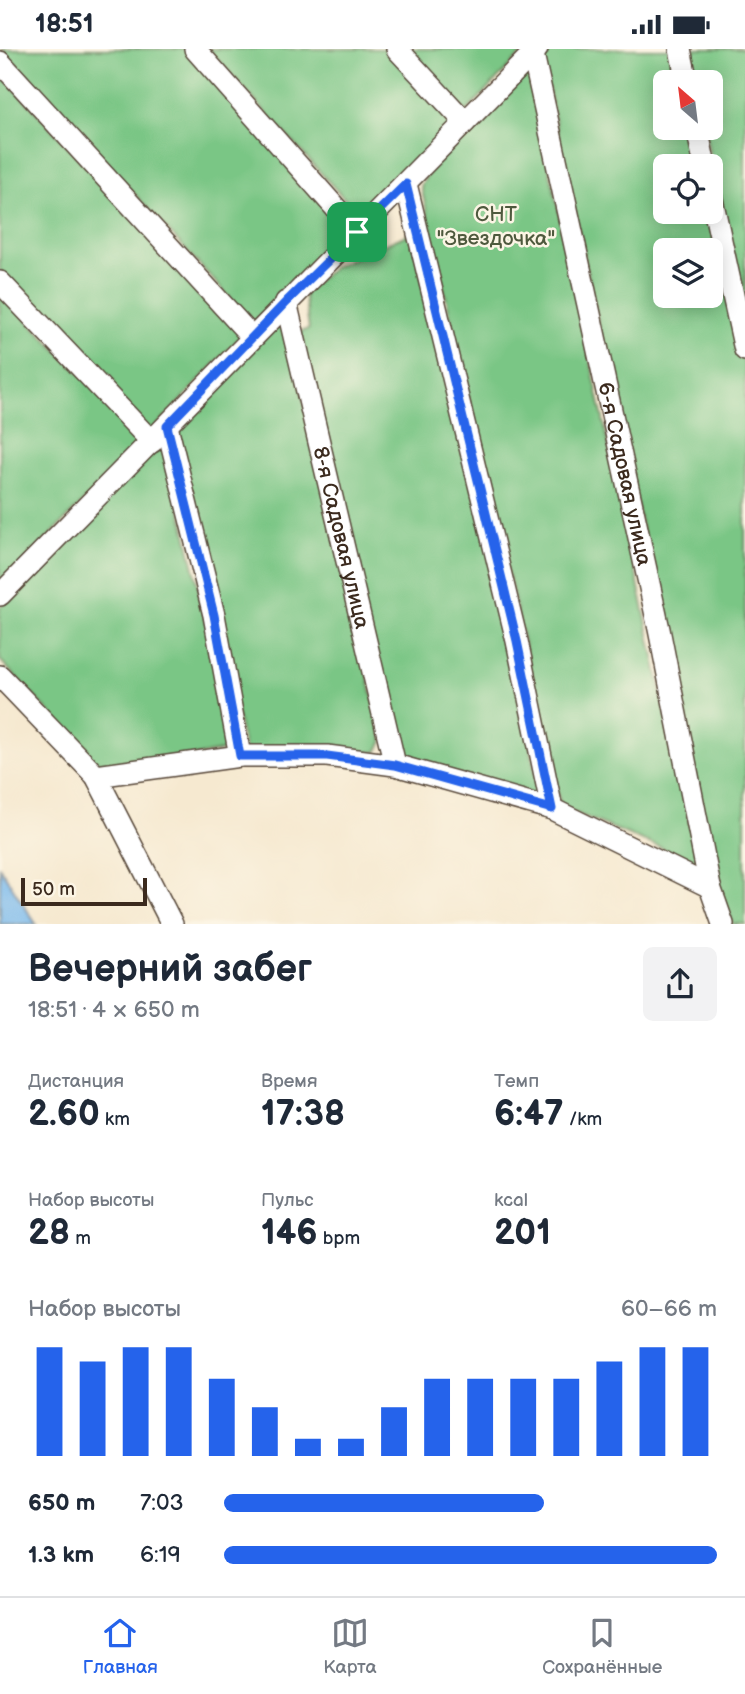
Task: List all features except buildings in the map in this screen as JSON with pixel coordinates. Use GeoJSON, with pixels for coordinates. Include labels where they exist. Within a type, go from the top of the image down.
{"type":"FeatureCollection","features":[{"type":"Feature","properties":{"kind":"street"},"geometry":{"type":"LineString","coordinates":[[195,49],[357,232]]}},
{"type":"Feature","properties":{"kind":"street"},"geometry":{"type":"LineString","coordinates":[[397,49],[465,122]]}},
{"type":"Feature","properties":{"kind":"street"},"geometry":{"type":"LineString","coordinates":[[680,49],[684,70]]}},
{"type":"Feature","properties":{"kind":"street"},"geometry":{"type":"LineString","coordinates":[[0,595],[465,122],[535,55]]}},
{"type":"Feature","properties":{"kind":"street","name":"6-я Садовая улица"},"geometry":{"type":"LineString","coordinates":[[535,55],[659,629],[710,887],[723,924]]}},
{"type":"Feature","properties":{"kind":"street"},"geometry":{"type":"LineString","coordinates":[[0,62],[252,337]]}},
{"type":"Feature","properties":{"kind":"street"},"geometry":{"type":"LineString","coordinates":[[406,184],[517,641],[552,809]]}},
{"type":"Feature","properties":{"kind":"street"},"geometry":{"type":"LineString","coordinates":[[717,224],[745,350]]}},
{"type":"Feature","properties":{"kind":"street"},"geometry":{"type":"LineString","coordinates":[[0,282],[152,442]]}},
{"type":"Feature","properties":{"kind":"street","name":"8-я Садовая улица"},"geometry":{"type":"LineString","coordinates":[[287,306],[395,765]]}},
{"type":"Feature","properties":{"kind":"street"},"geometry":{"type":"LineString","coordinates":[[167,426],[214,615],[240,756]]}},
{"type":"Feature","properties":{"kind":"street"},"geometry":{"type":"LineString","coordinates":[[0,676],[96,776],[172,924]]}},
{"type":"Feature","properties":{"kind":"street"},"geometry":{"type":"LineString","coordinates":[[96,776],[240,756],[327,756],[395,765],[552,809],[710,887]]}},
{"type":"Feature","properties":{"kind":"green space"},"geometry":{"type":"Polygon","coordinates":[[[2,49],[189,49],[345,231],[253,323],[2,49]]]}},
{"type":"Feature","properties":{"kind":"green space","name":"СНТ \"Звездочка\""},"geometry":{"type":"Polygon","coordinates":[[[208,49],[388,49],[455,124],[361,217],[208,49]]]}},
{"type":"Feature","properties":{"kind":"green space"},"geometry":{"type":"Polygon","coordinates":[[[407,49],[526,49],[466,112],[407,49]]]}},
{"type":"Feature","properties":{"kind":"green space","name":"СНТ \"Звездочка\""},"geometry":{"type":"Polygon","coordinates":[[[545,49],[674,49],[678,70],[653,70],[653,140],[693,140],[695,154],[653,154],[653,224],[711,224],[714,238],[653,238],[653,308],[723,308],[723,276],[745,369],[745,924],[733,924],[719,890],[541,53],[545,49]]]}},
{"type":"Feature","properties":{"kind":"green space"},"geometry":{"type":"Polygon","coordinates":[[[687,49],[745,49],[745,317],[723,216],[723,154],[710,154],[707,140],[723,140],[723,70],[691,70],[687,49]]]}},
{"type":"Feature","properties":{"kind":"green space","name":"СНТ \"Звездочка\""},"geometry":{"type":"Polygon","coordinates":[[[528,69],[698,863],[561,807],[421,186],[435,161],[528,69]]]}},
{"type":"Feature","properties":{"kind":"green space"},"geometry":{"type":"Polygon","coordinates":[[[0,73],[242,335],[150,433],[0,270],[0,73]]]}},
{"type":"Feature","properties":{"kind":"green space","name":"СНТ \"Звездочка\""},"geometry":{"type":"Polygon","coordinates":[[[411,233],[512,646],[540,799],[397,758],[299,332],[309,329],[304,293],[334,267],[411,233]]]}},
{"type":"Feature","properties":{"kind":"green space"},"geometry":{"type":"Polygon","coordinates":[[[0,292],[144,439],[0,587],[0,292]]]}},
{"type":"Feature","properties":{"kind":"green space"},"geometry":{"type":"Polygon","coordinates":[[[284,316],[383,741],[377,752],[245,751],[178,437],[185,417],[284,316]]]}},
{"type":"Feature","properties":{"kind":"green space"},"geometry":{"type":"Polygon","coordinates":[[[158,445],[167,448],[234,748],[154,765],[96,762],[0,660],[0,607],[158,445]]]}},
{"type":"Feature","properties":{"kind":"water"},"geometry":{"type":"Polygon","coordinates":[[[0,868],[36,924],[0,924],[0,868]]]}},
{"type":"Feature","properties":{"kind":"route"},"geometry":{"type":"LineString","coordinates":[[406,184],[517,641],[552,809],[395,765],[327,756],[240,756],[214,615],[167,426],[357,232],[406,184]]}}]}
